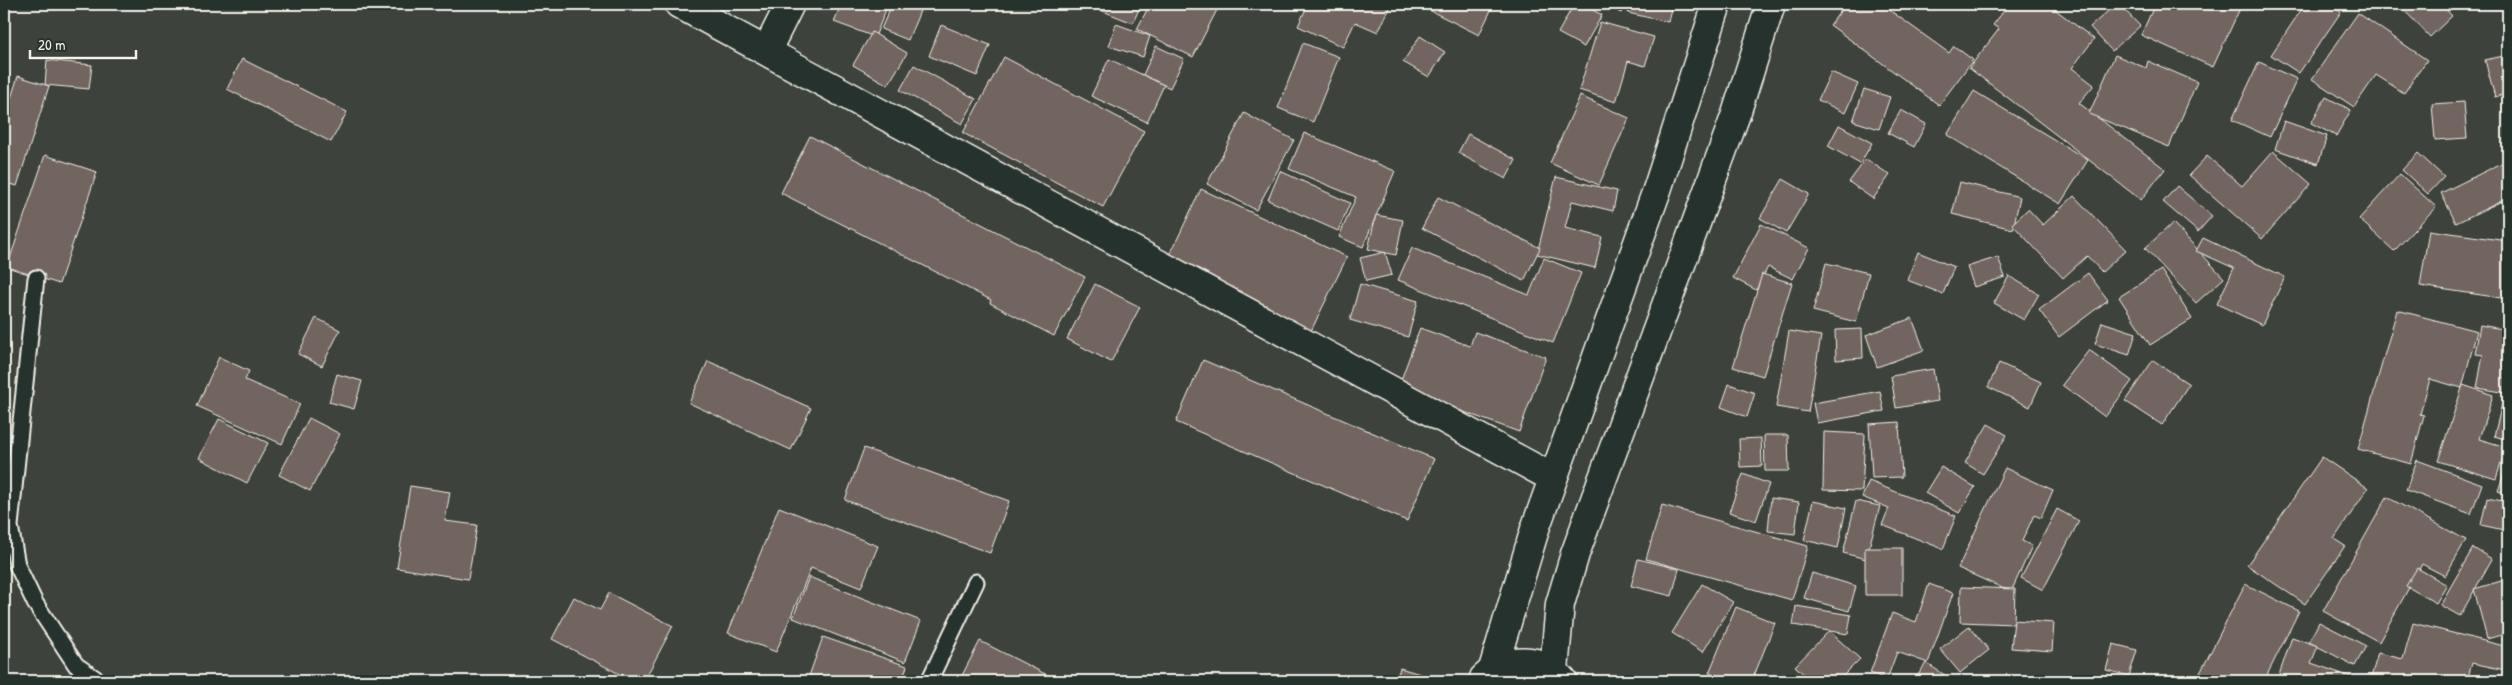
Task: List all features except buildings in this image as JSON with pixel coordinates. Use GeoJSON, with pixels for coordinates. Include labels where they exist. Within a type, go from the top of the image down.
{"type":"FeatureCollection","features":[{"type":"Feature","properties":{"kind":"main road"},"geometry":{"type":"LineString","coordinates":[[679,4],[767,50],[1553,478]]}},
{"type":"Feature","properties":{"kind":"main road"},"geometry":{"type":"LineString","coordinates":[[767,50],[790,4]]}},
{"type":"Feature","properties":{"kind":"main road"},"geometry":{"type":"LineString","coordinates":[[1487,675],[1535,529],[1658,187],[1716,4]]}},
{"type":"Feature","properties":{"kind":"main road"},"geometry":{"type":"LineString","coordinates":[[1487,675],[1513,661],[1520,661],[1535,662],[1558,676],[1560,604],[1575,554],[1736,114],[1771,4]]}},
{"type":"Feature","properties":{"kind":"lane"},"geometry":{"type":"LineString","coordinates":[[36,278],[10,526],[17,565],[35,604],[76,665],[98,681]]}},
{"type":"Feature","properties":{"kind":"lane"},"geometry":{"type":"LineString","coordinates":[[929,681],[976,582]]}}]}
